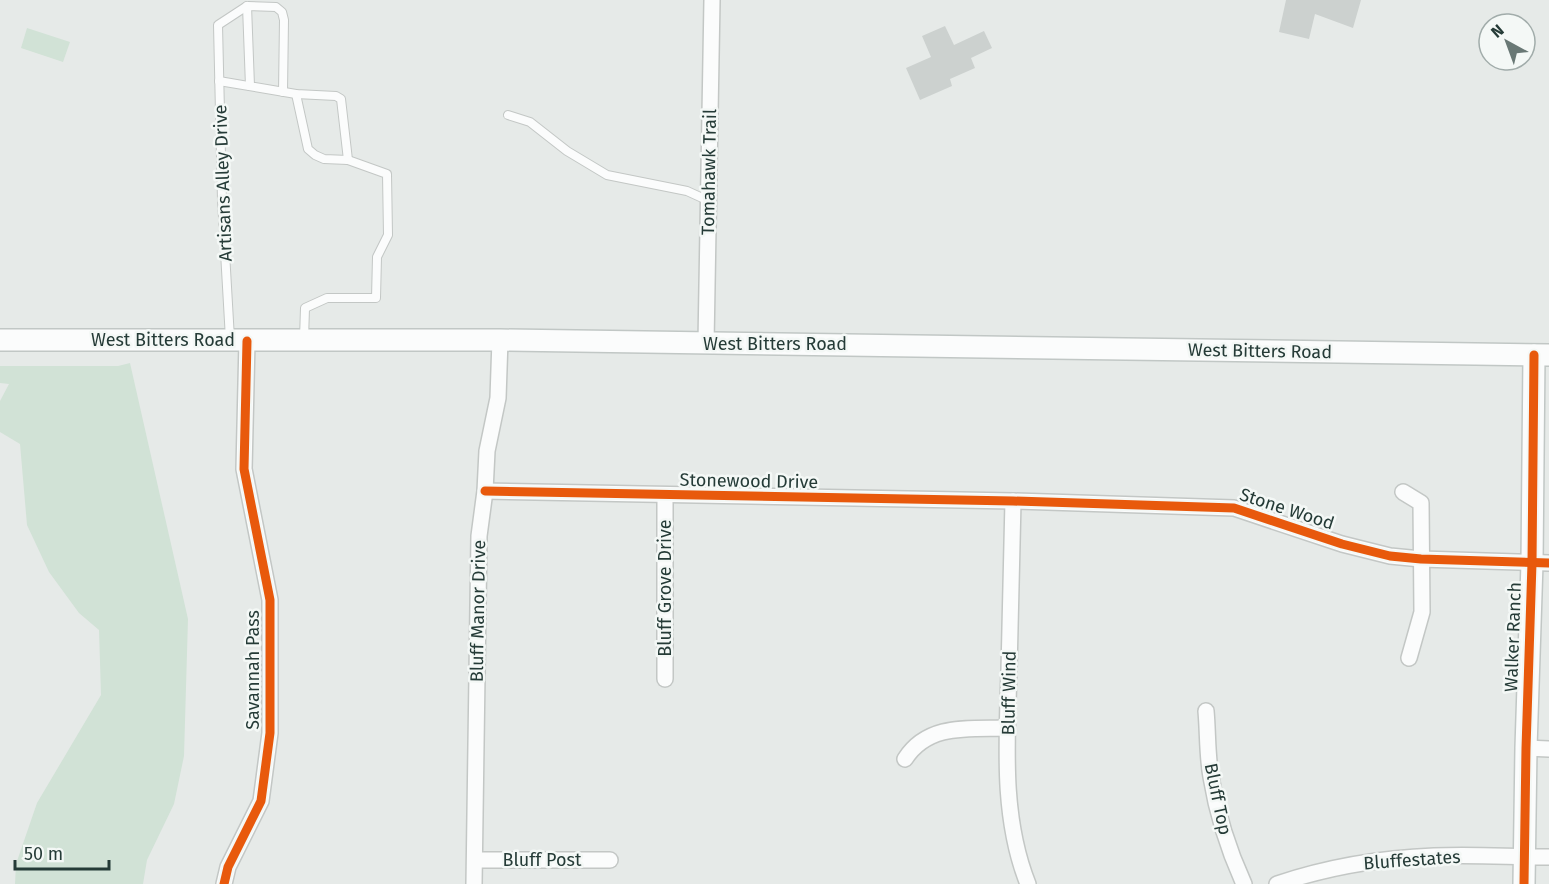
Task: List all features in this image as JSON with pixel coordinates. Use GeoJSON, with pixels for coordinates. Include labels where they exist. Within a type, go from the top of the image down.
{"type":"FeatureCollection","features":[{"type":"Feature","properties":{"kind":"main road","name":"West Bitters Road"},"geometry":{"type":"LineString","coordinates":[[0,340],[500,340],[1541,355]]}},
{"type":"Feature","properties":{"kind":"main road","name":"Walker Ranch"},"geometry":{"type":"LineString","coordinates":[[1524,884],[1526,748],[1541,563],[1541,355]]}},
{"type":"Feature","properties":{"kind":"street","name":"Tomahawk Trail"},"geometry":{"type":"LineString","coordinates":[[706,343],[712,0]]}},
{"type":"Feature","properties":{"kind":"street","name":"Savannah Pass"},"geometry":{"type":"LineString","coordinates":[[224,884],[228,867],[261,801],[270,733],[270,600],[244,469],[238,340]]}},
{"type":"Feature","properties":{"kind":"street","name":"Bluff Manor Drive"},"geometry":{"type":"LineString","coordinates":[[474,884],[479,536],[487,451],[498,398],[500,340]]}},
{"type":"Feature","properties":{"kind":"street","name":"Stonewood Drive"},"geometry":{"type":"LineString","coordinates":[[485,491],[1014,501]]}},
{"type":"Feature","properties":{"kind":"street"},"geometry":{"type":"LineString","coordinates":[[1403,492],[1421,503],[1422,612],[1409,658]]}},
{"type":"Feature","properties":{"kind":"street","name":"Bluff Grove Drive"},"geometry":{"type":"LineString","coordinates":[[665,496],[665,679]]}},
{"type":"Feature","properties":{"kind":"street","name":"Stone Wood"},"geometry":{"type":"LineString","coordinates":[[1014,501],[1234,508],[1342,544],[1390,556],[1541,563]]}},
{"type":"Feature","properties":{"kind":"street","name":"Bluff Wind"},"geometry":{"type":"LineString","coordinates":[[1014,501],[1008,728],[1011,813],[1017,847],[1028,884]]}},
{"type":"Feature","properties":{"kind":"street","name":"Bluff Top"},"geometry":{"type":"LineString","coordinates":[[1206,711],[1210,774],[1219,815],[1231,855],[1244,884]]}},
{"type":"Feature","properties":{"kind":"street"},"geometry":{"type":"LineString","coordinates":[[905,759],[913,747],[924,738],[935,734],[965,729],[1008,728]]}},
{"type":"Feature","properties":{"kind":"street"},"geometry":{"type":"LineString","coordinates":[[1526,748],[1549,749]]}},
{"type":"Feature","properties":{"kind":"street","name":"Bluffestates"},"geometry":{"type":"LineString","coordinates":[[1277,884],[1361,862],[1434,856],[1549,857]]}},
{"type":"Feature","properties":{"kind":"street","name":"Bluff Post"},"geometry":{"type":"LineString","coordinates":[[475,860],[609,860]]}},
{"type":"Feature","properties":{"kind":"lane"},"geometry":{"type":"LineString","coordinates":[[250,86],[247,6],[276,7],[282,12],[284,20],[283,92]]}},
{"type":"Feature","properties":{"kind":"lane","name":"Artisans Alley Drive"},"geometry":{"type":"LineString","coordinates":[[238,340],[222,200],[218,26],[247,6]]}},
{"type":"Feature","properties":{"kind":"lane"},"geometry":{"type":"LineString","coordinates":[[219,81],[296,94],[336,96],[341,99],[344,104],[348,160]]}},
{"type":"Feature","properties":{"kind":"lane"},"geometry":{"type":"LineString","coordinates":[[296,94],[308,149],[324,159],[348,160],[387,174],[388,236],[377,257],[376,298],[327,298],[305,308],[304,340]]}},
{"type":"Feature","properties":{"kind":"lane"},"geometry":{"type":"LineString","coordinates":[[508,115],[530,122],[567,151],[607,175],[687,191],[709,201]]}},
{"type":"Feature","properties":{"kind":"green space"},"geometry":{"type":"Polygon","coordinates":[[[27,28],[70,42],[63,62],[21,48],[27,28]]]}},
{"type":"Feature","properties":{"kind":"green space"},"geometry":{"type":"Polygon","coordinates":[[[130,363],[188,619],[184,756],[174,804],[147,860],[143,884],[15,884],[16,864],[37,803],[101,695],[99,630],[79,613],[49,572],[27,525],[20,444],[0,432],[0,401],[9,384],[0,383],[0,366],[118,366],[130,363]]]}},
{"type":"Feature","properties":{"kind":"building"},"geometry":{"type":"Polygon","coordinates":[[[1286,0],[1361,0],[1353,28],[1315,14],[1309,39],[1279,32],[1286,0]]]}},
{"type":"Feature","properties":{"kind":"building"},"geometry":{"type":"Polygon","coordinates":[[[945,26],[954,45],[984,31],[992,48],[971,58],[975,68],[950,79],[952,86],[920,100],[906,68],[931,57],[922,36],[945,26]]]}},
{"type":"Feature","properties":{"kind":"cycle path"},"geometry":{"type":"LineString","coordinates":[[224,884],[228,867],[261,801],[270,733],[270,600],[244,469],[247,341]]}},
{"type":"Feature","properties":{"kind":"cycle path"},"geometry":{"type":"LineString","coordinates":[[1524,884],[1532,563],[1534,355]]}},
{"type":"Feature","properties":{"kind":"cycle path"},"geometry":{"type":"LineString","coordinates":[[485,491],[1013,501],[1234,508],[1342,544],[1390,556],[1549,563]]}}]}
